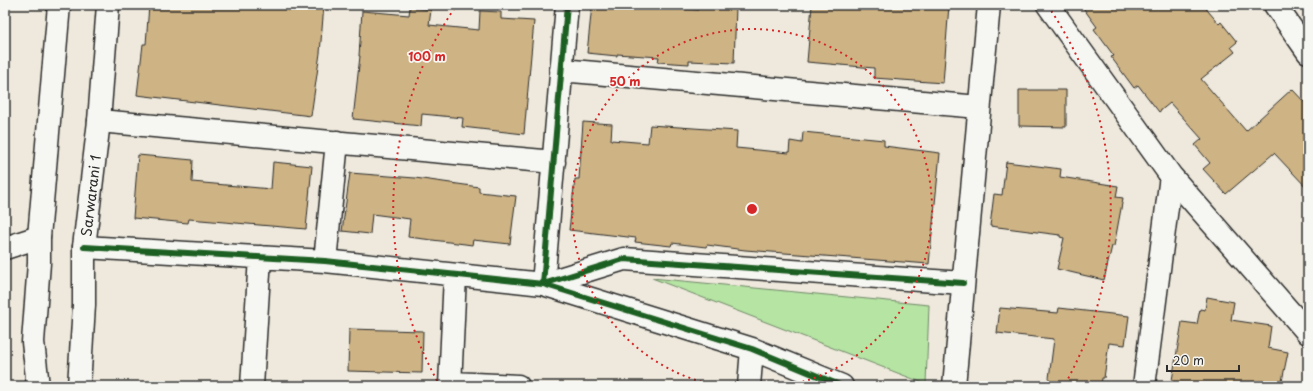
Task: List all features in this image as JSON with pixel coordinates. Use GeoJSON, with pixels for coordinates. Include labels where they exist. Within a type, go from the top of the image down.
{"type":"FeatureCollection","features":[{"type":"Feature","properties":{"kind":"street"},"geometry":{"type":"LineString","coordinates":[[38,386],[33,342],[39,263],[39,237],[60,5]]}},
{"type":"Feature","properties":{"kind":"street","name":"Sarwarani 1"},"geometry":{"type":"LineString","coordinates":[[78,386],[84,305],[84,247],[99,121],[108,5]]}},
{"type":"Feature","properties":{"kind":"street"},"geometry":{"type":"LineString","coordinates":[[543,284],[567,5]]}},
{"type":"Feature","properties":{"kind":"street"},"geometry":{"type":"LineString","coordinates":[[954,386],[989,5]]}},
{"type":"Feature","properties":{"kind":"street"},"geometry":{"type":"LineString","coordinates":[[1048,5],[1171,176],[1308,334]]}},
{"type":"Feature","properties":{"kind":"street"},"geometry":{"type":"LineString","coordinates":[[1279,7],[1308,52]]}},
{"type":"Feature","properties":{"kind":"street"},"geometry":{"type":"LineString","coordinates":[[561,70],[979,107]]}},
{"type":"Feature","properties":{"kind":"street"},"geometry":{"type":"LineString","coordinates":[[99,121],[554,162]]}},
{"type":"Feature","properties":{"kind":"street"},"geometry":{"type":"LineString","coordinates":[[325,261],[337,142]]}},
{"type":"Feature","properties":{"kind":"street"},"geometry":{"type":"LineString","coordinates":[[1144,386],[1171,176]]}},
{"type":"Feature","properties":{"kind":"street"},"geometry":{"type":"LineString","coordinates":[[5,248],[39,237]]}},
{"type":"Feature","properties":{"kind":"street"},"geometry":{"type":"LineString","coordinates":[[84,247],[325,261],[543,284],[752,349],[842,386]]}},
{"type":"Feature","properties":{"kind":"street"},"geometry":{"type":"LineString","coordinates":[[252,386],[260,257]]}},
{"type":"Feature","properties":{"kind":"street"},"geometry":{"type":"LineString","coordinates":[[543,284],[624,259],[963,283]]}},
{"type":"Feature","properties":{"kind":"street"},"geometry":{"type":"LineString","coordinates":[[455,275],[450,384],[518,386]]}},
{"type":"Feature","properties":{"kind":"street"},"geometry":{"type":"LineString","coordinates":[[750,386],[752,349]]}},
{"type":"Feature","properties":{"kind":"green space"},"geometry":{"type":"Polygon","coordinates":[[[652,278],[929,305],[926,384],[652,278]]]}},
{"type":"Feature","properties":{"kind":"building"},"geometry":{"type":"Polygon","coordinates":[[[149,5],[324,5],[320,53],[311,116],[137,95],[143,44],[146,44],[149,5]]]}},
{"type":"Feature","properties":{"kind":"building"},"geometry":{"type":"Polygon","coordinates":[[[592,5],[657,5],[657,7],[698,10],[698,6],[736,7],[734,63],[689,61],[689,64],[658,62],[659,57],[617,54],[617,56],[587,53],[592,5]]]}},
{"type":"Feature","properties":{"kind":"building"},"geometry":{"type":"Polygon","coordinates":[[[812,5],[949,5],[943,83],[874,78],[874,68],[807,62],[812,5]]]}},
{"type":"Feature","properties":{"kind":"building"},"geometry":{"type":"Polygon","coordinates":[[[1081,5],[1203,5],[1219,24],[1221,22],[1237,42],[1231,47],[1235,52],[1201,79],[1246,131],[1292,89],[1308,106],[1308,189],[1274,153],[1226,194],[1203,169],[1210,163],[1195,145],[1202,139],[1170,103],[1159,112],[1138,85],[1134,88],[1111,57],[1114,56],[1094,29],[1097,27],[1081,5]]]}},
{"type":"Feature","properties":{"kind":"building"},"geometry":{"type":"Polygon","coordinates":[[[410,7],[431,10],[429,25],[479,30],[480,11],[501,12],[501,19],[534,21],[524,134],[462,127],[463,118],[422,114],[421,126],[353,119],[360,56],[362,11],[409,15],[410,7]]]}},
{"type":"Feature","properties":{"kind":"building"},"geometry":{"type":"Polygon","coordinates":[[[1019,90],[1066,90],[1066,127],[1019,126],[1019,90]]]}},
{"type":"Feature","properties":{"kind":"building"},"geometry":{"type":"Polygon","coordinates":[[[583,122],[612,124],[611,140],[648,143],[650,125],[737,131],[736,148],[789,153],[790,141],[802,143],[803,132],[884,140],[884,146],[940,153],[929,264],[745,250],[707,245],[706,247],[672,243],[671,246],[635,242],[636,238],[569,230],[575,179],[579,179],[583,122]]]}},
{"type":"Feature","properties":{"kind":"building"},"geometry":{"type":"Polygon","coordinates":[[[138,155],[193,160],[192,182],[271,189],[273,162],[312,166],[306,229],[189,219],[188,223],[133,218],[138,155]]]}},
{"type":"Feature","properties":{"kind":"building"},"geometry":{"type":"Polygon","coordinates":[[[1006,162],[1061,169],[1060,177],[1118,186],[1116,197],[1123,198],[1114,246],[1112,246],[1104,280],[1057,269],[1064,238],[1060,237],[1060,235],[990,226],[994,194],[1002,195],[1006,162]]]}},
{"type":"Feature","properties":{"kind":"building"},"geometry":{"type":"Polygon","coordinates":[[[350,173],[415,178],[479,187],[479,192],[516,196],[510,244],[473,240],[472,245],[408,237],[410,219],[372,214],[370,234],[342,231],[350,173]]]}},
{"type":"Feature","properties":{"kind":"building"},"geometry":{"type":"Polygon","coordinates":[[[1207,297],[1234,302],[1231,320],[1271,326],[1268,348],[1288,352],[1281,386],[1171,386],[1182,322],[1197,324],[1200,309],[1205,310],[1207,297]]]}},
{"type":"Feature","properties":{"kind":"building"},"geometry":{"type":"Polygon","coordinates":[[[1000,308],[1058,313],[1059,308],[1129,316],[1125,345],[1109,343],[1104,378],[1102,378],[1101,386],[1048,386],[1054,339],[997,333],[1000,308]]]}},
{"type":"Feature","properties":{"kind":"building"},"geometry":{"type":"Polygon","coordinates":[[[349,329],[423,331],[422,373],[348,371],[349,329]]]}},
{"type":"Feature","properties":{"kind":"cycle path"},"geometry":{"type":"LineString","coordinates":[[567,5],[543,284],[624,259],[963,283]]}},
{"type":"Feature","properties":{"kind":"cycle path"},"geometry":{"type":"LineString","coordinates":[[84,247],[325,261],[543,284],[752,349],[842,386]]}}]}
